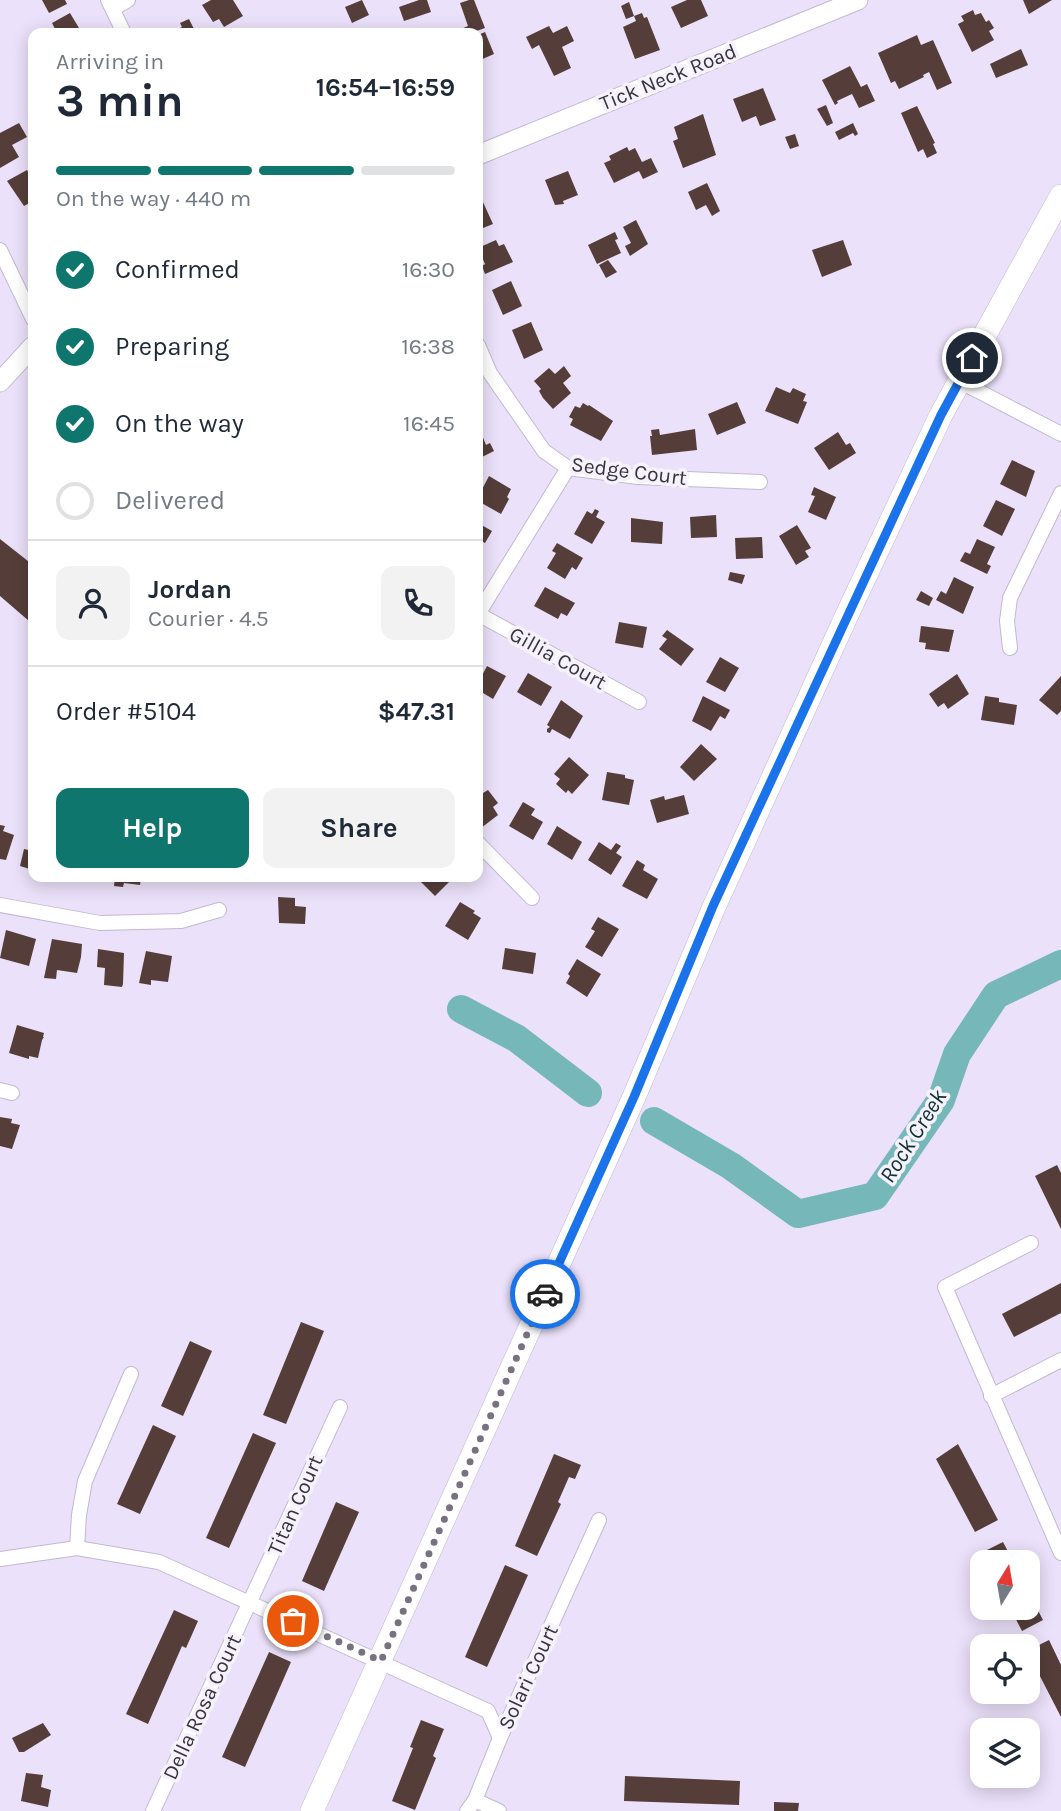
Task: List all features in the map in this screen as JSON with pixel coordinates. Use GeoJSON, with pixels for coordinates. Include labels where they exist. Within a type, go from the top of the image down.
{"type":"FeatureCollection","features":[{"type":"Feature","properties":{"kind":"main road"},"geometry":{"type":"LineString","coordinates":[[312,1811],[634,1097],[713,906],[846,617],[959,381],[1061,196]]}},
{"type":"Feature","properties":{"kind":"street"},"geometry":{"type":"LineString","coordinates":[[122,28],[111,4],[128,0]]}},
{"type":"Feature","properties":{"kind":"street","name":"Tick Neck Road"},"geometry":{"type":"LineString","coordinates":[[483,153],[848,2]]}},
{"type":"Feature","properties":{"kind":"street"},"geometry":{"type":"LineString","coordinates":[[0,250],[28,309]]}},
{"type":"Feature","properties":{"kind":"street"},"geometry":{"type":"LineString","coordinates":[[0,382],[28,354]]}},
{"type":"Feature","properties":{"kind":"street","name":"Sedge Court"},"geometry":{"type":"LineString","coordinates":[[483,357],[490,373],[544,451],[568,468],[638,477],[760,482]]}},
{"type":"Feature","properties":{"kind":"street"},"geometry":{"type":"LineString","coordinates":[[959,381],[1061,434]]}},
{"type":"Feature","properties":{"kind":"street"},"geometry":{"type":"LineString","coordinates":[[483,606],[568,468]]}},
{"type":"Feature","properties":{"kind":"street"},"geometry":{"type":"LineString","coordinates":[[1010,648],[1007,621],[1010,598],[1061,493]]}},
{"type":"Feature","properties":{"kind":"street","name":"Gillia Court"},"geometry":{"type":"LineString","coordinates":[[483,617],[639,702]]}},
{"type":"Feature","properties":{"kind":"street"},"geometry":{"type":"LineString","coordinates":[[483,848],[532,898]]}},
{"type":"Feature","properties":{"kind":"street"},"geometry":{"type":"LineString","coordinates":[[0,905],[100,923],[181,920],[219,910]]}},
{"type":"Feature","properties":{"kind":"street"},"geometry":{"type":"LineString","coordinates":[[1031,1243],[945,1287],[1061,1553]]}},
{"type":"Feature","properties":{"kind":"street"},"geometry":{"type":"LineString","coordinates":[[991,1396],[1061,1360]]}},
{"type":"Feature","properties":{"kind":"street"},"geometry":{"type":"LineString","coordinates":[[77,1548],[85,1481],[131,1374]]}},
{"type":"Feature","properties":{"kind":"street","name":"Titan Court"},"geometry":{"type":"LineString","coordinates":[[251,1603],[340,1407]]}},
{"type":"Feature","properties":{"kind":"street","name":"Solari Court"},"geometry":{"type":"LineString","coordinates":[[500,1738],[599,1520]]}},
{"type":"Feature","properties":{"kind":"street","name":"Solari Court"},"geometry":{"type":"LineString","coordinates":[[0,1559],[77,1548],[159,1562],[488,1711],[500,1738]]}},
{"type":"Feature","properties":{"kind":"street","name":"Della Rosa Court"},"geometry":{"type":"LineString","coordinates":[[153,1811],[251,1603]]}},
{"type":"Feature","properties":{"kind":"street"},"geometry":{"type":"LineString","coordinates":[[499,1811],[471,1806],[500,1738]]}},
{"type":"Feature","properties":{"kind":"building"},"geometry":{"type":"Polygon","coordinates":[[[42,0],[65,0],[67,4],[49,13],[42,0]]]}},
{"type":"Feature","properties":{"kind":"building"},"geometry":{"type":"Polygon","coordinates":[[[211,0],[233,0],[243,16],[224,27],[219,19],[213,22],[202,5],[211,0]]]}},
{"type":"Feature","properties":{"kind":"building"},"geometry":{"type":"Polygon","coordinates":[[[362,0],[369,15],[352,23],[345,7],[362,0]]]}},
{"type":"Feature","properties":{"kind":"building"},"geometry":{"type":"Polygon","coordinates":[[[427,0],[431,12],[404,21],[399,7],[427,0]]]}},
{"type":"Feature","properties":{"kind":"building"},"geometry":{"type":"Polygon","coordinates":[[[474,0],[485,28],[463,28],[468,26],[460,3],[474,0]]]}},
{"type":"Feature","properties":{"kind":"building"},"geometry":{"type":"Polygon","coordinates":[[[687,0],[701,0],[708,16],[681,28],[671,7],[687,0]]]}},
{"type":"Feature","properties":{"kind":"building"},"geometry":{"type":"Polygon","coordinates":[[[1023,0],[1052,0],[1029,14],[1023,0]]]}},
{"type":"Feature","properties":{"kind":"building"},"geometry":{"type":"Polygon","coordinates":[[[629,2],[634,16],[626,19],[621,6],[629,2]]]}},
{"type":"Feature","properties":{"kind":"building"},"geometry":{"type":"Polygon","coordinates":[[[973,10],[975,15],[981,13],[986,22],[989,20],[994,28],[989,31],[994,40],[972,52],[958,24],[964,21],[961,16],[973,10]]]}},
{"type":"Feature","properties":{"kind":"building"},"geometry":{"type":"Polygon","coordinates":[[[70,13],[79,28],[54,28],[52,23],[70,13]]]}},
{"type":"Feature","properties":{"kind":"building"},"geometry":{"type":"Polygon","coordinates":[[[642,13],[644,18],[647,17],[660,50],[635,59],[623,27],[636,21],[634,16],[642,13]]]}},
{"type":"Feature","properties":{"kind":"building"},"geometry":{"type":"Polygon","coordinates":[[[189,19],[194,28],[180,28],[180,23],[189,19]]]}},
{"type":"Feature","properties":{"kind":"building"},"geometry":{"type":"Polygon","coordinates":[[[549,26],[553,33],[567,26],[574,41],[562,47],[571,68],[554,76],[539,45],[532,49],[526,37],[549,26]]]}},
{"type":"Feature","properties":{"kind":"building"},"geometry":{"type":"Polygon","coordinates":[[[485,32],[494,54],[483,59],[485,32]]]}},
{"type":"Feature","properties":{"kind":"building"},"geometry":{"type":"Polygon","coordinates":[[[917,35],[921,45],[933,40],[952,83],[937,90],[929,72],[899,89],[895,81],[891,83],[878,53],[917,35]]]}},
{"type":"Feature","properties":{"kind":"building"},"geometry":{"type":"Polygon","coordinates":[[[1021,49],[1028,65],[996,78],[990,64],[1021,49]]]}},
{"type":"Feature","properties":{"kind":"building"},"geometry":{"type":"Polygon","coordinates":[[[850,66],[861,87],[867,84],[875,101],[859,108],[852,94],[837,101],[835,105],[822,80],[850,66]]]}},
{"type":"Feature","properties":{"kind":"building"},"geometry":{"type":"Polygon","coordinates":[[[763,88],[776,120],[760,126],[756,116],[742,122],[733,99],[763,88]]]}},
{"type":"Feature","properties":{"kind":"building"},"geometry":{"type":"Polygon","coordinates":[[[826,105],[833,123],[827,126],[817,109],[826,105]]]}},
{"type":"Feature","properties":{"kind":"building"},"geometry":{"type":"Polygon","coordinates":[[[917,106],[937,153],[927,158],[923,149],[918,152],[901,113],[917,106]]]}},
{"type":"Feature","properties":{"kind":"building"},"geometry":{"type":"Polygon","coordinates":[[[703,114],[716,155],[683,168],[673,141],[678,139],[674,127],[703,114]]]}},
{"type":"Feature","properties":{"kind":"building"},"geometry":{"type":"Polygon","coordinates":[[[19,123],[27,137],[12,145],[19,157],[0,168],[0,133],[19,123]]]}},
{"type":"Feature","properties":{"kind":"building"},"geometry":{"type":"Polygon","coordinates":[[[853,123],[858,134],[855,136],[853,133],[839,140],[835,132],[853,123]]]}},
{"type":"Feature","properties":{"kind":"building"},"geometry":{"type":"Polygon","coordinates":[[[795,134],[799,146],[790,149],[785,137],[795,134]]]}},
{"type":"Feature","properties":{"kind":"building"},"geometry":{"type":"Polygon","coordinates":[[[627,147],[629,151],[635,148],[642,162],[651,158],[658,172],[643,179],[639,171],[614,183],[604,163],[611,160],[609,156],[627,147]]]}},
{"type":"Feature","properties":{"kind":"building"},"geometry":{"type":"Polygon","coordinates":[[[27,170],[28,204],[24,206],[7,181],[27,170]]]}},
{"type":"Feature","properties":{"kind":"building"},"geometry":{"type":"Polygon","coordinates":[[[568,171],[578,195],[563,201],[564,204],[555,205],[545,180],[568,171]]]}},
{"type":"Feature","properties":{"kind":"building"},"geometry":{"type":"Polygon","coordinates":[[[707,183],[720,211],[712,216],[706,205],[696,210],[688,192],[707,183]]]}},
{"type":"Feature","properties":{"kind":"building"},"geometry":{"type":"Polygon","coordinates":[[[483,202],[493,224],[483,228],[483,202]]]}},
{"type":"Feature","properties":{"kind":"building"},"geometry":{"type":"Polygon","coordinates":[[[636,220],[648,244],[630,256],[625,246],[631,243],[623,227],[636,220]]]}},
{"type":"Feature","properties":{"kind":"building"},"geometry":{"type":"Polygon","coordinates":[[[615,232],[618,239],[615,240],[621,253],[597,264],[588,245],[615,232]]]}},
{"type":"Feature","properties":{"kind":"building"},"geometry":{"type":"Polygon","coordinates":[[[496,240],[499,246],[504,244],[513,262],[485,274],[483,246],[496,240]]]}},
{"type":"Feature","properties":{"kind":"building"},"geometry":{"type":"Polygon","coordinates":[[[843,240],[852,265],[822,277],[812,250],[843,240]]]}},
{"type":"Feature","properties":{"kind":"building"},"geometry":{"type":"Polygon","coordinates":[[[608,260],[617,272],[606,278],[599,265],[608,260]]]}},
{"type":"Feature","properties":{"kind":"building"},"geometry":{"type":"Polygon","coordinates":[[[511,281],[522,306],[503,315],[492,290],[511,281]]]}},
{"type":"Feature","properties":{"kind":"building"},"geometry":{"type":"Polygon","coordinates":[[[531,322],[543,350],[524,359],[512,330],[531,322]]]}},
{"type":"Feature","properties":{"kind":"building"},"geometry":{"type":"Polygon","coordinates":[[[564,366],[571,376],[563,383],[571,393],[553,409],[534,381],[549,368],[555,374],[564,366]]]}},
{"type":"Feature","properties":{"kind":"building"},"geometry":{"type":"Polygon","coordinates":[[[776,387],[790,393],[793,388],[806,394],[803,401],[807,402],[798,424],[765,411],[776,387]]]}},
{"type":"Feature","properties":{"kind":"building"},"geometry":{"type":"Polygon","coordinates":[[[737,402],[746,423],[717,435],[708,414],[737,402]]]}},
{"type":"Feature","properties":{"kind":"building"},"geometry":{"type":"Polygon","coordinates":[[[583,403],[613,421],[601,441],[570,425],[573,419],[569,417],[575,406],[580,408],[583,403]]]}},
{"type":"Feature","properties":{"kind":"building"},"geometry":{"type":"Polygon","coordinates":[[[659,429],[660,435],[695,429],[697,450],[652,455],[651,430],[659,429]]]}},
{"type":"Feature","properties":{"kind":"building"},"geometry":{"type":"Polygon","coordinates":[[[838,432],[846,445],[850,443],[856,453],[829,470],[814,448],[838,432]]]}},
{"type":"Feature","properties":{"kind":"building"},"geometry":{"type":"Polygon","coordinates":[[[483,438],[486,445],[490,443],[494,451],[483,456],[483,438]]]}},
{"type":"Feature","properties":{"kind":"building"},"geometry":{"type":"Polygon","coordinates":[[[1012,460],[1035,471],[1026,497],[1000,484],[1012,460]]]}},
{"type":"Feature","properties":{"kind":"building"},"geometry":{"type":"Polygon","coordinates":[[[489,476],[511,489],[501,514],[483,504],[483,487],[489,476]]]}},
{"type":"Feature","properties":{"kind":"building"},"geometry":{"type":"Polygon","coordinates":[[[814,487],[836,497],[826,520],[808,512],[815,496],[811,495],[814,487]]]}},
{"type":"Feature","properties":{"kind":"building"},"geometry":{"type":"Polygon","coordinates":[[[996,500],[1015,509],[1002,536],[983,526],[996,500]]]}},
{"type":"Feature","properties":{"kind":"building"},"geometry":{"type":"Polygon","coordinates":[[[595,509],[599,511],[596,517],[605,522],[592,544],[574,534],[587,511],[592,514],[595,509]]]}},
{"type":"Feature","properties":{"kind":"building"},"geometry":{"type":"Polygon","coordinates":[[[716,515],[717,537],[691,538],[690,517],[716,515]]]}},
{"type":"Feature","properties":{"kind":"building"},"geometry":{"type":"Polygon","coordinates":[[[631,518],[663,522],[662,544],[631,542],[631,518]]]}},
{"type":"Feature","properties":{"kind":"building"},"geometry":{"type":"Polygon","coordinates":[[[797,525],[811,548],[805,551],[809,557],[796,565],[779,536],[797,525]]]}},
{"type":"Feature","properties":{"kind":"building"},"geometry":{"type":"Polygon","coordinates":[[[483,526],[492,531],[485,543],[483,542],[483,526]]]}},
{"type":"Feature","properties":{"kind":"building"},"geometry":{"type":"Polygon","coordinates":[[[762,537],[763,558],[736,559],[735,538],[762,537]]]}},
{"type":"Feature","properties":{"kind":"building"},"geometry":{"type":"Polygon","coordinates":[[[0,539],[28,561],[28,620],[0,596],[0,539]]]}},
{"type":"Feature","properties":{"kind":"building"},"geometry":{"type":"Polygon","coordinates":[[[977,539],[995,547],[987,564],[991,566],[987,574],[960,561],[965,552],[970,554],[977,539]]]}},
{"type":"Feature","properties":{"kind":"building"},"geometry":{"type":"Polygon","coordinates":[[[557,543],[583,558],[576,570],[572,567],[565,579],[547,568],[556,553],[552,551],[557,543]]]}},
{"type":"Feature","properties":{"kind":"building"},"geometry":{"type":"Polygon","coordinates":[[[730,572],[745,575],[742,584],[728,580],[730,572]]]}},
{"type":"Feature","properties":{"kind":"building"},"geometry":{"type":"Polygon","coordinates":[[[954,577],[974,587],[963,614],[936,600],[941,591],[946,594],[954,577]]]}},
{"type":"Feature","properties":{"kind":"building"},"geometry":{"type":"Polygon","coordinates":[[[545,587],[575,603],[567,616],[561,613],[558,619],[534,606],[545,587]]]}},
{"type":"Feature","properties":{"kind":"building"},"geometry":{"type":"Polygon","coordinates":[[[921,591],[933,598],[929,606],[916,600],[921,591]]]}},
{"type":"Feature","properties":{"kind":"building"},"geometry":{"type":"Polygon","coordinates":[[[619,622],[647,627],[643,648],[615,643],[619,622]]]}},
{"type":"Feature","properties":{"kind":"building"},"geometry":{"type":"Polygon","coordinates":[[[921,626],[954,630],[949,652],[925,649],[926,643],[919,642],[921,626]]]}},
{"type":"Feature","properties":{"kind":"building"},"geometry":{"type":"Polygon","coordinates":[[[667,630],[694,649],[681,666],[659,649],[667,639],[662,636],[667,630]]]}},
{"type":"Feature","properties":{"kind":"building"},"geometry":{"type":"Polygon","coordinates":[[[720,657],[739,668],[725,692],[706,682],[720,657]]]}},
{"type":"Feature","properties":{"kind":"building"},"geometry":{"type":"Polygon","coordinates":[[[487,666],[506,676],[493,699],[483,693],[483,674],[487,666]]]}},
{"type":"Feature","properties":{"kind":"building"},"geometry":{"type":"Polygon","coordinates":[[[528,673],[552,687],[541,706],[517,692],[528,673]]]}},
{"type":"Feature","properties":{"kind":"building"},"geometry":{"type":"Polygon","coordinates":[[[957,674],[969,694],[948,709],[944,703],[938,707],[929,694],[957,674]]]}},
{"type":"Feature","properties":{"kind":"building"},"geometry":{"type":"Polygon","coordinates":[[[1061,676],[1061,711],[1057,715],[1039,700],[1061,676]]]}},
{"type":"Feature","properties":{"kind":"building"},"geometry":{"type":"Polygon","coordinates":[[[703,696],[730,710],[725,719],[720,716],[711,731],[692,721],[703,696]]]}},
{"type":"Feature","properties":{"kind":"building"},"geometry":{"type":"Polygon","coordinates":[[[985,696],[1017,705],[1014,725],[981,720],[985,696]]]}},
{"type":"Feature","properties":{"kind":"building"},"geometry":{"type":"Polygon","coordinates":[[[561,700],[583,716],[570,739],[552,729],[550,733],[547,732],[550,727],[547,725],[561,700]]]}},
{"type":"Feature","properties":{"kind":"building"},"geometry":{"type":"Polygon","coordinates":[[[701,744],[717,759],[694,781],[680,767],[701,744]]]}},
{"type":"Feature","properties":{"kind":"building"},"geometry":{"type":"Polygon","coordinates":[[[569,757],[589,775],[572,794],[568,790],[566,793],[556,784],[560,779],[554,774],[569,757]]]}},
{"type":"Feature","properties":{"kind":"building"},"geometry":{"type":"Polygon","coordinates":[[[607,772],[625,775],[625,778],[634,780],[629,805],[602,800],[607,772]]]}},
{"type":"Feature","properties":{"kind":"building"},"geometry":{"type":"Polygon","coordinates":[[[488,790],[498,803],[493,807],[498,815],[483,826],[483,793],[488,790]]]}},
{"type":"Feature","properties":{"kind":"building"},"geometry":{"type":"Polygon","coordinates":[[[684,795],[689,814],[657,823],[650,800],[664,796],[665,800],[684,795]]]}},
{"type":"Feature","properties":{"kind":"building"},"geometry":{"type":"Polygon","coordinates":[[[523,802],[535,809],[531,815],[543,822],[533,840],[509,826],[523,802]]]}},
{"type":"Feature","properties":{"kind":"building"},"geometry":{"type":"Polygon","coordinates":[[[0,825],[5,826],[3,831],[14,835],[6,860],[0,859],[0,825]]]}},
{"type":"Feature","properties":{"kind":"building"},"geometry":{"type":"Polygon","coordinates":[[[557,826],[582,842],[572,860],[547,844],[557,826]]]}},
{"type":"Feature","properties":{"kind":"building"},"geometry":{"type":"Polygon","coordinates":[[[599,842],[611,850],[616,843],[621,846],[616,853],[622,857],[611,875],[588,860],[599,842]]]}},
{"type":"Feature","properties":{"kind":"building"},"geometry":{"type":"Polygon","coordinates":[[[24,849],[28,850],[28,868],[20,866],[24,849]]]}},
{"type":"Feature","properties":{"kind":"building"},"geometry":{"type":"Polygon","coordinates":[[[637,860],[645,865],[643,870],[658,879],[647,899],[622,886],[637,860]]]}},
{"type":"Feature","properties":{"kind":"building"},"geometry":{"type":"Polygon","coordinates":[[[114,882],[140,882],[140,885],[124,883],[123,887],[114,886],[114,882]]]}},
{"type":"Feature","properties":{"kind":"building"},"geometry":{"type":"Polygon","coordinates":[[[421,882],[449,882],[435,896],[421,882]]]}},
{"type":"Feature","properties":{"kind":"building"},"geometry":{"type":"Polygon","coordinates":[[[278,897],[295,898],[295,906],[306,907],[305,924],[279,923],[278,897]]]}},
{"type":"Feature","properties":{"kind":"building"},"geometry":{"type":"Polygon","coordinates":[[[460,902],[481,918],[468,940],[445,926],[460,902]]]}},
{"type":"Feature","properties":{"kind":"building"},"geometry":{"type":"Polygon","coordinates":[[[598,917],[619,929],[602,957],[585,947],[595,931],[591,929],[598,917]]]}},
{"type":"Feature","properties":{"kind":"building"},"geometry":{"type":"Polygon","coordinates":[[[6,930],[36,939],[29,966],[0,958],[6,930]]]}},
{"type":"Feature","properties":{"kind":"building"},"geometry":{"type":"Polygon","coordinates":[[[52,939],[82,944],[77,973],[57,970],[56,979],[44,978],[52,939]]]}},
{"type":"Feature","properties":{"kind":"building"},"geometry":{"type":"Polygon","coordinates":[[[505,948],[536,953],[533,974],[502,969],[505,948]]]}},
{"type":"Feature","properties":{"kind":"building"},"geometry":{"type":"Polygon","coordinates":[[[98,949],[124,953],[122,987],[104,985],[105,968],[97,967],[98,949]]]}},
{"type":"Feature","properties":{"kind":"building"},"geometry":{"type":"Polygon","coordinates":[[[146,951],[172,956],[168,982],[151,980],[151,985],[139,983],[146,951]]]}},
{"type":"Feature","properties":{"kind":"building"},"geometry":{"type":"Polygon","coordinates":[[[577,959],[601,974],[587,997],[566,983],[577,959]]]}},
{"type":"Feature","properties":{"kind":"building"},"geometry":{"type":"Polygon","coordinates":[[[17,1025],[44,1033],[38,1058],[29,1056],[29,1059],[9,1053],[17,1025]]]}},
{"type":"Feature","properties":{"kind":"building"},"geometry":{"type":"Polygon","coordinates":[[[0,1117],[12,1119],[11,1123],[20,1125],[12,1149],[0,1146],[0,1117]]]}},
{"type":"Feature","properties":{"kind":"building"},"geometry":{"type":"Polygon","coordinates":[[[1057,1165],[1061,1173],[1061,1229],[1035,1176],[1057,1165]]]}},
{"type":"Feature","properties":{"kind":"building"},"geometry":{"type":"Polygon","coordinates":[[[1061,1283],[1061,1313],[1014,1337],[1002,1314],[1061,1283]]]}},
{"type":"Feature","properties":{"kind":"building"},"geometry":{"type":"Polygon","coordinates":[[[301,1322],[324,1331],[286,1424],[263,1415],[301,1322]]]}},
{"type":"Feature","properties":{"kind":"building"},"geometry":{"type":"Polygon","coordinates":[[[190,1341],[212,1351],[183,1416],[161,1406],[190,1341]]]}},
{"type":"Feature","properties":{"kind":"building"},"geometry":{"type":"Polygon","coordinates":[[[153,1425],[176,1436],[140,1514],[117,1504],[153,1425]]]}},
{"type":"Feature","properties":{"kind":"building"},"geometry":{"type":"Polygon","coordinates":[[[253,1433],[276,1443],[229,1548],[206,1538],[253,1433]]]}},
{"type":"Feature","properties":{"kind":"building"},"geometry":{"type":"Polygon","coordinates":[[[958,1444],[998,1520],[975,1532],[936,1459],[958,1444]]]}},
{"type":"Feature","properties":{"kind":"building"},"geometry":{"type":"Polygon","coordinates":[[[554,1454],[581,1465],[575,1479],[569,1477],[558,1502],[561,1504],[537,1556],[515,1546],[554,1454]]]}},
{"type":"Feature","properties":{"kind":"building"},"geometry":{"type":"Polygon","coordinates":[[[336,1502],[359,1512],[324,1591],[302,1581],[336,1502]]]}},
{"type":"Feature","properties":{"kind":"building"},"geometry":{"type":"Polygon","coordinates":[[[1003,1542],[1007,1550],[987,1550],[1003,1542]]]}},
{"type":"Feature","properties":{"kind":"building"},"geometry":{"type":"Polygon","coordinates":[[[505,1565],[528,1575],[487,1667],[465,1657],[505,1565]]]}},
{"type":"Feature","properties":{"kind":"building"},"geometry":{"type":"Polygon","coordinates":[[[174,1610],[198,1621],[186,1648],[182,1646],[148,1724],[126,1714],[174,1610]]]}},
{"type":"Feature","properties":{"kind":"building"},"geometry":{"type":"Polygon","coordinates":[[[1040,1614],[1043,1620],[1022,1631],[1016,1620],[1040,1620],[1040,1614]]]}},
{"type":"Feature","properties":{"kind":"building"},"geometry":{"type":"Polygon","coordinates":[[[1049,1640],[1061,1665],[1061,1717],[1040,1676],[1040,1644],[1049,1640]]]}},
{"type":"Feature","properties":{"kind":"building"},"geometry":{"type":"Polygon","coordinates":[[[269,1652],[291,1662],[245,1767],[222,1757],[269,1652]]]}},
{"type":"Feature","properties":{"kind":"building"},"geometry":{"type":"Polygon","coordinates":[[[421,1720],[444,1729],[433,1756],[436,1758],[415,1810],[392,1801],[421,1720]]]}},
{"type":"Feature","properties":{"kind":"building"},"geometry":{"type":"Polygon","coordinates":[[[43,1723],[51,1735],[24,1752],[19,1752],[12,1738],[43,1723]]]}},
{"type":"Feature","properties":{"kind":"building"},"geometry":{"type":"Polygon","coordinates":[[[26,1773],[43,1775],[41,1787],[51,1790],[48,1807],[21,1801],[26,1773]]]}},
{"type":"Feature","properties":{"kind":"building"},"geometry":{"type":"Polygon","coordinates":[[[625,1776],[740,1781],[739,1805],[624,1801],[625,1776]]]}},
{"type":"Feature","properties":{"kind":"building"},"geometry":{"type":"Polygon","coordinates":[[[774,1802],[799,1803],[798,1811],[774,1811],[774,1802]]]}},
{"type":"Feature","properties":{"kind":"waterway","name":"Rock Creek"},"geometry":{"type":"LineString","coordinates":[[654,1121],[731,1166],[798,1214],[875,1196],[941,1100],[957,1054],[996,995],[1061,964]]}},
{"type":"Feature","properties":{"kind":"waterway","name":"Rock Creek"},"geometry":{"type":"LineString","coordinates":[[461,1009],[516,1038],[588,1093]]}},
{"type":"Feature","properties":{"kind":"way so far"},"geometry":{"type":"LineString","coordinates":[[293,1621],[381,1661],[545,1294]]}},
{"type":"Feature","properties":{"kind":"route"},"geometry":{"type":"LineString","coordinates":[[545,1294],[634,1097],[713,906],[941,415],[972,358]]}}]}
